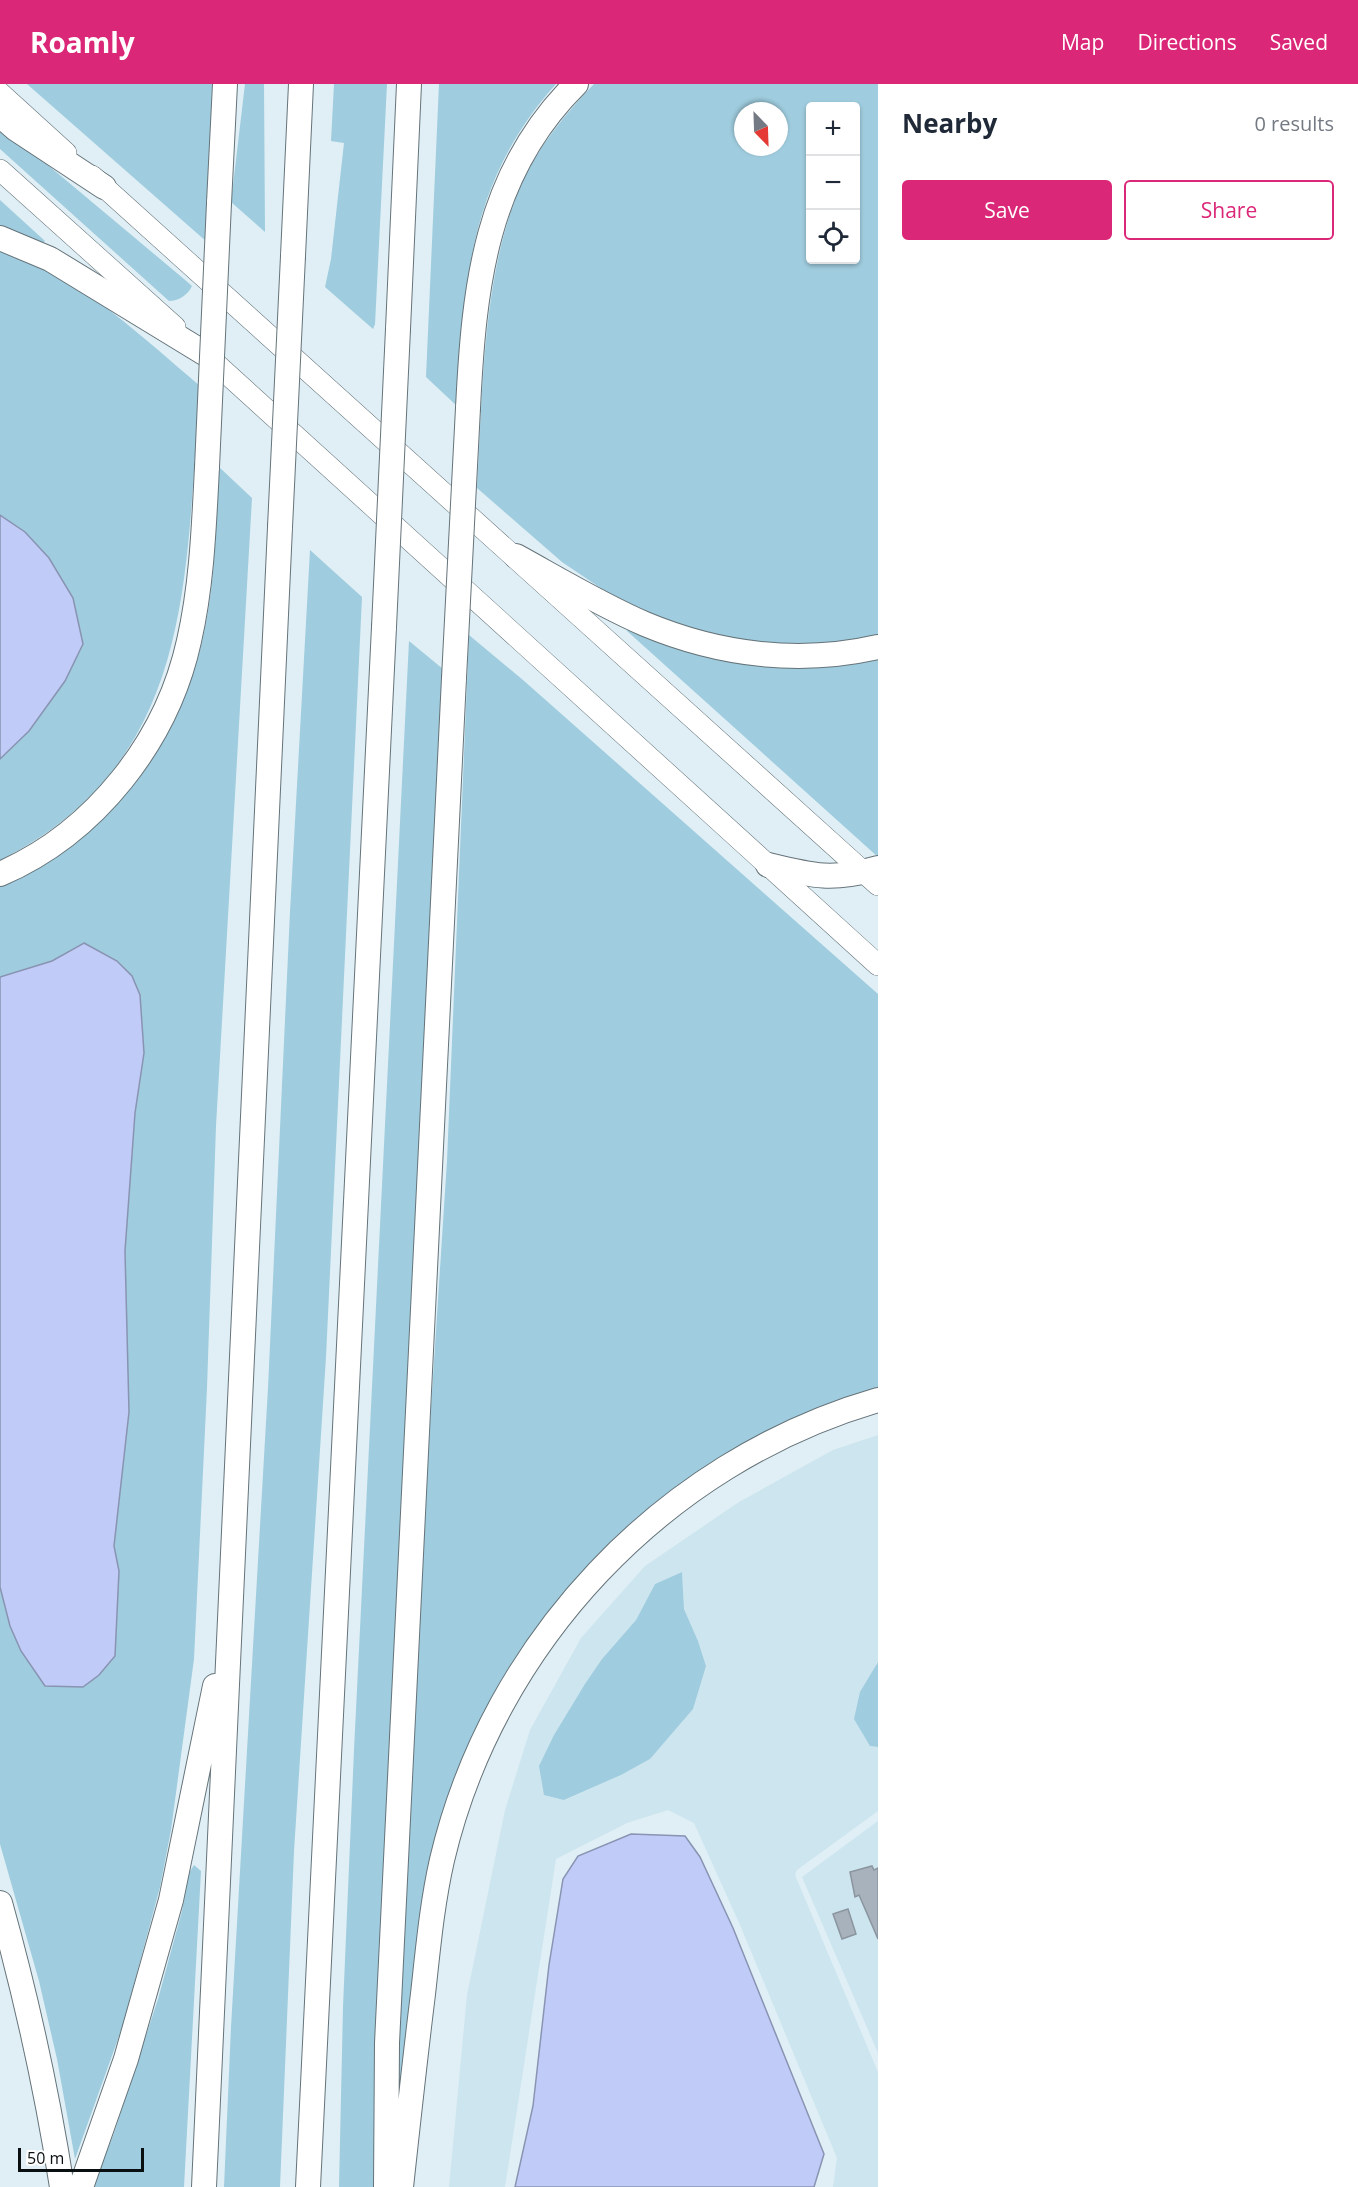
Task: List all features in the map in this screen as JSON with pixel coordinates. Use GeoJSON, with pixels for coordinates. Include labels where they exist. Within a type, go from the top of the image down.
{"type":"FeatureCollection","features":[{"type":"Feature","properties":{"kind":"highway"},"geometry":{"type":"LineString","coordinates":[[0,874],[39,853],[92,813],[139,757],[160,721],[177,683],[189,641],[197,597],[203,532],[225,84]]}},
{"type":"Feature","properties":{"kind":"highway"},"geometry":{"type":"LineString","coordinates":[[204,2187],[292,256],[302,84]]}},
{"type":"Feature","properties":{"kind":"highway"},"geometry":{"type":"LineString","coordinates":[[308,2187],[409,84]]}},
{"type":"Feature","properties":{"kind":"highway"},"geometry":{"type":"LineString","coordinates":[[386,2187],[387,2043],[470,357],[478,282],[483,255],[498,204],[525,149],[553,108],[576,84]]}},
{"type":"Feature","properties":{"kind":"highway"},"geometry":{"type":"LineString","coordinates":[[0,115],[16,129],[104,187]]}},
{"type":"Feature","properties":{"kind":"highway"},"geometry":{"type":"LineString","coordinates":[[0,238],[50,259],[204,353]]}},
{"type":"Feature","properties":{"kind":"highway"},"geometry":{"type":"LineString","coordinates":[[516,556],[644,623],[704,644],[734,651],[793,656],[829,655],[878,647]]}},
{"type":"Feature","properties":{"kind":"highway"},"geometry":{"type":"LineString","coordinates":[[768,865],[827,877],[873,875]]}},
{"type":"Feature","properties":{"kind":"highway"},"geometry":{"type":"LineString","coordinates":[[401,2187],[433,1907],[442,1861],[456,1812],[474,1764],[494,1717],[520,1673],[559,1616],[591,1579],[653,1520],[691,1491],[731,1464],[796,1431],[833,1415],[878,1400]]}},
{"type":"Feature","properties":{"kind":"highway"},"geometry":{"type":"LineString","coordinates":[[81,2187],[126,2059],[171,1900],[230,1613]]}},
{"type":"Feature","properties":{"kind":"highway"},"geometry":{"type":"LineString","coordinates":[[0,1903],[33,2029],[62,2187]]}},
{"type":"Feature","properties":{"kind":"highway"},"geometry":{"type":"LineString","coordinates":[[316,2037],[318,2187]]}},
{"type":"Feature","properties":{"kind":"main road"},"geometry":{"type":"LineString","coordinates":[[0,93],[873,875]]}},
{"type":"Feature","properties":{"kind":"main road"},"geometry":{"type":"LineString","coordinates":[[0,170],[878,965]]}},
{"type":"Feature","properties":{"kind":"shaded area"},"geometry":{"type":"Polygon","coordinates":[[[27,84],[212,84],[207,242],[27,84]]]}},
{"type":"Feature","properties":{"kind":"shaded area"},"geometry":{"type":"Polygon","coordinates":[[[245,84],[264,84],[265,232],[231,202],[245,84]]]}},
{"type":"Feature","properties":{"kind":"shaded area"},"geometry":{"type":"Polygon","coordinates":[[[334,84],[387,84],[373,329],[325,287],[331,259],[344,143],[331,141],[334,84]]]}},
{"type":"Feature","properties":{"kind":"shaded area"},"geometry":{"type":"Polygon","coordinates":[[[439,84],[556,84],[527,121],[505,158],[488,196],[476,235],[463,318],[458,407],[426,377],[439,84]]]}},
{"type":"Feature","properties":{"kind":"shaded area"},"geometry":{"type":"Polygon","coordinates":[[[594,84],[878,84],[878,638],[843,645],[749,644],[656,618],[608,593],[562,562],[477,488],[483,373],[492,293],[499,255],[522,183],[536,156],[563,119],[594,84]]]}},
{"type":"Feature","properties":{"kind":"shaded area"},"geometry":{"type":"Polygon","coordinates":[[[0,125],[192,286],[188,292],[179,299],[169,301],[0,149],[0,125]]]}},
{"type":"Feature","properties":{"kind":"shaded area"},"geometry":{"type":"Polygon","coordinates":[[[0,200],[45,241],[41,245],[0,227],[0,200]]]}},
{"type":"Feature","properties":{"kind":"shaded area"},"geometry":{"type":"Polygon","coordinates":[[[0,246],[55,273],[106,307],[200,386],[190,526],[182,593],[168,657],[146,716],[113,771],[65,819],[0,860],[0,759],[29,731],[25,532],[0,515],[0,246]]]}},
{"type":"Feature","properties":{"kind":"shaded area"},"geometry":{"type":"Polygon","coordinates":[[[219,467],[252,498],[216,1126],[207,1388],[194,1659],[171,1830],[160,1887],[123,2025],[75,2159],[57,2059],[39,1981],[0,1844],[0,1587],[45,1686],[64,1686],[114,1656],[119,1571],[114,1546],[129,1412],[125,1251],[135,1113],[144,1053],[84,943],[52,961],[0,977],[0,886],[41,865],[77,840],[110,811],[138,778],[162,743],[182,704],[197,662],[207,617],[214,561],[219,467]]]}},
{"type":"Feature","properties":{"kind":"shaded area"},"geometry":{"type":"Polygon","coordinates":[[[0,515],[25,532],[49,558],[73,598],[83,644],[65,681],[29,731],[0,759],[0,515]]]}},
{"type":"Feature","properties":{"kind":"shaded area"},"geometry":{"type":"Polygon","coordinates":[[[310,550],[362,597],[326,1357],[294,1851],[280,2187],[224,2187],[231,2027],[268,1388],[290,912],[310,550]]]}},
{"type":"Feature","properties":{"kind":"shaded area"},"geometry":{"type":"Polygon","coordinates":[[[628,628],[656,636],[878,655],[878,857],[627,631],[628,628]]]}},
{"type":"Feature","properties":{"kind":"shaded area"},"geometry":{"type":"Polygon","coordinates":[[[469,635],[523,680],[878,994],[878,1393],[649,1515],[474,1747],[402,2116],[392,2114],[423,1531],[447,1161],[469,635]]]}},
{"type":"Feature","properties":{"kind":"shaded area"},"geometry":{"type":"Polygon","coordinates":[[[409,641],[443,669],[376,2187],[339,2187],[343,2007],[354,1750],[409,641]]]}},
{"type":"Feature","properties":{"kind":"shaded area"},"geometry":{"type":"Polygon","coordinates":[[[84,943],[117,961],[132,976],[140,995],[144,1053],[135,1113],[125,1251],[129,1412],[114,1546],[119,1571],[115,1656],[99,1675],[83,1687],[45,1686],[21,1651],[10,1626],[0,1587],[0,977],[52,961],[84,943]]]}},
{"type":"Feature","properties":{"kind":"shaded area"},"geometry":{"type":"Polygon","coordinates":[[[878,1435],[878,1662],[876,1664],[870,1746],[878,1747],[878,1811],[797,1870],[795,1875],[878,2072],[878,2187],[833,2187],[837,2158],[740,1925],[694,1823],[668,1810],[627,1823],[556,1859],[505,2187],[449,2187],[467,1995],[505,1810],[530,1730],[581,1638],[645,1566],[739,1502],[833,1450],[878,1435]],[[682,1572],[655,1584],[636,1620],[602,1659],[554,1735],[565,1800],[621,1775],[650,1759],[706,1666],[684,1609],[682,1572]]]}},
{"type":"Feature","properties":{"kind":"shaded area"},"geometry":{"type":"Polygon","coordinates":[[[682,1572],[684,1609],[706,1666],[693,1709],[650,1759],[621,1775],[564,1800],[544,1795],[539,1766],[554,1735],[585,1684],[602,1659],[636,1620],[655,1584],[682,1572]]]}},
{"type":"Feature","properties":{"kind":"shaded area"},"geometry":{"type":"Polygon","coordinates":[[[878,1662],[878,1747],[870,1746],[854,1719],[860,1692],[878,1662]]]}},
{"type":"Feature","properties":{"kind":"shaded area"},"geometry":{"type":"Polygon","coordinates":[[[878,1821],[878,2053],[802,1877],[878,1821]]]}},
{"type":"Feature","properties":{"kind":"shaded area"},"geometry":{"type":"Polygon","coordinates":[[[631,1834],[685,1836],[700,1857],[733,1928],[824,2154],[814,2187],[515,2187],[533,2106],[549,1965],[563,1879],[578,1856],[631,1834]]]}},
{"type":"Feature","properties":{"kind":"shaded area"},"geometry":{"type":"Polygon","coordinates":[[[194,1865],[201,1871],[184,2187],[93,2187],[114,2133],[158,1999],[182,1911],[189,1873],[194,1865]]]}},
{"type":"Feature","properties":{"kind":"building"},"geometry":{"type":"Polygon","coordinates":[[[872,1866],[874,1870],[878,1868],[878,1939],[859,1895],[855,1897],[850,1872],[872,1866]]]}},
{"type":"Feature","properties":{"kind":"building"},"geometry":{"type":"Polygon","coordinates":[[[848,1909],[856,1934],[842,1939],[833,1914],[848,1909]]]}}]}
